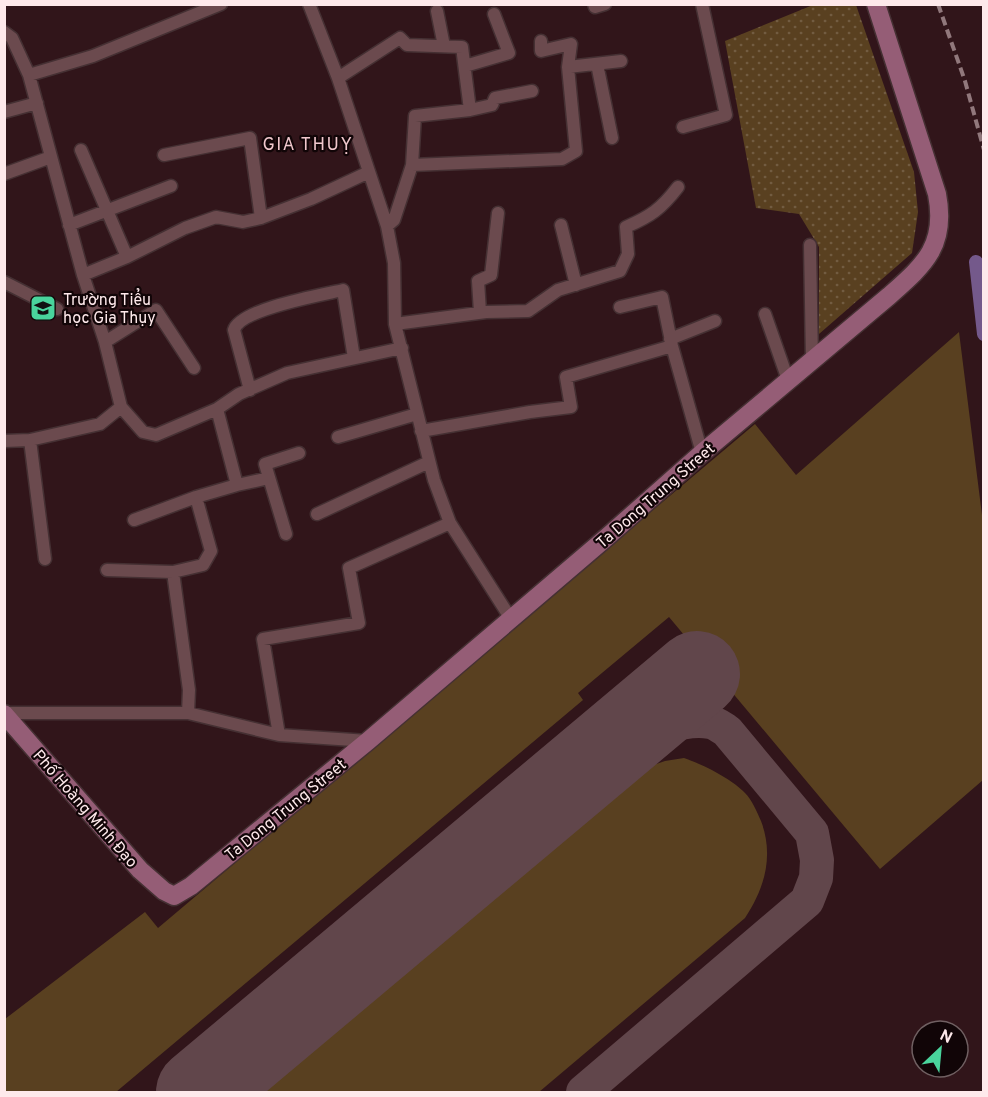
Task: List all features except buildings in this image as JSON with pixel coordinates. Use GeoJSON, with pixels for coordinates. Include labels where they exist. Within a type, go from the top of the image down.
{"type":"FeatureCollection","features":[{"type":"Feature","properties":{"kind":"street"},"geometry":{"type":"LineString","coordinates":[[29,75],[93,56],[221,4]]}},
{"type":"Feature","properties":{"kind":"street"},"geometry":{"type":"LineString","coordinates":[[309,4],[338,78],[387,226],[394,263],[395,324],[429,462],[450,523],[511,619]]}},
{"type":"Feature","properties":{"kind":"street"},"geometry":{"type":"LineString","coordinates":[[594,4],[595,6],[605,4]]}},
{"type":"Feature","properties":{"kind":"street"},"geometry":{"type":"LineString","coordinates":[[684,127],[726,115],[702,4]]}},
{"type":"Feature","properties":{"kind":"street","name":"Ta Dong Trung Street"},"geometry":{"type":"LineString","coordinates":[[174,896],[191,886],[368,741],[918,270],[930,255],[938,233],[937,194],[876,4]]}},
{"type":"Feature","properties":{"kind":"street"},"geometry":{"type":"LineString","coordinates":[[437,11],[444,46]]}},
{"type":"Feature","properties":{"kind":"street"},"geometry":{"type":"LineString","coordinates":[[465,66],[509,53],[494,14]]}},
{"type":"Feature","properties":{"kind":"street"},"geometry":{"type":"LineString","coordinates":[[7,36],[29,75],[121,406],[142,432],[156,435],[217,409],[250,390],[287,373],[402,348]]}},
{"type":"Feature","properties":{"kind":"street"},"geometry":{"type":"LineString","coordinates":[[338,78],[400,38],[407,45],[462,47],[470,110]]}},
{"type":"Feature","properties":{"kind":"street"},"geometry":{"type":"LineString","coordinates":[[412,165],[562,159],[576,151],[568,67],[572,44],[541,51],[541,41]]}},
{"type":"Feature","properties":{"kind":"street"},"geometry":{"type":"LineString","coordinates":[[568,67],[621,61]]}},
{"type":"Feature","properties":{"kind":"street"},"geometry":{"type":"LineString","coordinates":[[597,64],[612,138]]}},
{"type":"Feature","properties":{"kind":"street"},"geometry":{"type":"LineString","coordinates":[[387,226],[394,220],[412,165],[416,116],[470,110],[492,105],[495,98],[532,91]]}},
{"type":"Feature","properties":{"kind":"street"},"geometry":{"type":"LineString","coordinates":[[4,112],[37,103]]}},
{"type":"Feature","properties":{"kind":"street"},"geometry":{"type":"LineString","coordinates":[[164,155],[250,138],[261,218]]}},
{"type":"Feature","properties":{"kind":"street"},"geometry":{"type":"LineString","coordinates":[[81,150],[127,256]]}},
{"type":"Feature","properties":{"kind":"street"},"geometry":{"type":"LineString","coordinates":[[4,174],[51,156]]}},
{"type":"Feature","properties":{"kind":"street"},"geometry":{"type":"LineString","coordinates":[[83,275],[185,228],[216,218],[243,222],[261,218],[311,199],[369,172]]}},
{"type":"Feature","properties":{"kind":"street"},"geometry":{"type":"LineString","coordinates":[[69,225],[171,186]]}},
{"type":"Feature","properties":{"kind":"street"},"geometry":{"type":"LineString","coordinates":[[395,324],[480,312],[528,311],[558,290],[620,272],[628,254],[626,227],[645,219],[664,206],[678,187]]}},
{"type":"Feature","properties":{"kind":"street"},"geometry":{"type":"LineString","coordinates":[[480,312],[478,281],[491,275],[498,213]]}},
{"type":"Feature","properties":{"kind":"street"},"geometry":{"type":"LineString","coordinates":[[561,225],[576,285]]}},
{"type":"Feature","properties":{"kind":"street"},"geometry":{"type":"LineString","coordinates":[[810,245],[812,360]]}},
{"type":"Feature","properties":{"kind":"street"},"geometry":{"type":"LineString","coordinates":[[4,282],[57,309]]}},
{"type":"Feature","properties":{"kind":"street"},"geometry":{"type":"LineString","coordinates":[[250,390],[234,330],[236,324],[245,317],[280,305],[343,290],[354,358]]}},
{"type":"Feature","properties":{"kind":"street"},"geometry":{"type":"LineString","coordinates":[[620,307],[662,297],[671,343],[702,453]]}},
{"type":"Feature","properties":{"kind":"street"},"geometry":{"type":"LineString","coordinates":[[105,342],[156,310],[194,368]]}},
{"type":"Feature","properties":{"kind":"street"},"geometry":{"type":"LineString","coordinates":[[765,314],[788,380]]}},
{"type":"Feature","properties":{"kind":"street"},"geometry":{"type":"LineString","coordinates":[[420,431],[571,407],[566,377],[671,343],[715,321]]}},
{"type":"Feature","properties":{"kind":"street"},"geometry":{"type":"LineString","coordinates":[[4,441],[30,440],[100,424],[121,406]]}},
{"type":"Feature","properties":{"kind":"street"},"geometry":{"type":"LineString","coordinates":[[217,409],[237,485]]}},
{"type":"Feature","properties":{"kind":"street"},"geometry":{"type":"LineString","coordinates":[[338,437],[417,414]]}},
{"type":"Feature","properties":{"kind":"street"},"geometry":{"type":"LineString","coordinates":[[30,440],[45,559]]}},
{"type":"Feature","properties":{"kind":"street"},"geometry":{"type":"LineString","coordinates":[[286,534],[265,464],[299,453]]}},
{"type":"Feature","properties":{"kind":"street"},"geometry":{"type":"LineString","coordinates":[[317,514],[429,462]]}},
{"type":"Feature","properties":{"kind":"street"},"geometry":{"type":"LineString","coordinates":[[134,520],[237,485],[269,478]]}},
{"type":"Feature","properties":{"kind":"street"},"geometry":{"type":"LineString","coordinates":[[107,570],[173,572],[203,565],[211,552],[196,498]]}},
{"type":"Feature","properties":{"kind":"street"},"geometry":{"type":"LineString","coordinates":[[279,735],[263,639],[359,623],[349,567],[450,523]]}},
{"type":"Feature","properties":{"kind":"street"},"geometry":{"type":"LineString","coordinates":[[173,572],[189,690],[188,713]]}},
{"type":"Feature","properties":{"kind":"street"},"geometry":{"type":"LineString","coordinates":[[4,713],[188,713],[279,735],[368,741]]}},
{"type":"Feature","properties":{"kind":"street","name":"Phố Hoàng Minh Đạo"},"geometry":{"type":"LineString","coordinates":[[4,713],[140,870],[164,891],[174,896]]}},
{"type":"Feature","properties":{"kind":"shaded area"},"geometry":{"type":"Polygon","coordinates":[[[813,5],[856,5],[914,172],[918,212],[912,253],[819,334],[819,247],[799,214],[756,208],[725,41],[813,5]]]}},
{"type":"Feature","properties":{"kind":"shaded area"},"geometry":{"type":"Polygon","coordinates":[[[959,332],[984,531],[983,780],[880,869],[669,617],[578,693],[583,700],[116,1092],[5,1092],[5,1019],[145,912],[158,928],[755,424],[796,475],[959,332]]]}},
{"type":"Feature","properties":{"kind":"shaded area"},"geometry":{"type":"Polygon","coordinates":[[[684,758],[733,782],[754,806],[761,821],[767,846],[765,871],[758,895],[745,918],[539,1092],[257,1092],[645,768],[665,761],[684,758]]]}},
{"type":"Feature","properties":{"kind":"waterway"},"geometry":{"type":"LineString","coordinates":[[976,262],[984,334]]}},
{"type":"Feature","properties":{"kind":"taxiway"},"geometry":{"type":"LineString","coordinates":[[583,1092],[807,901],[816,878],[817,860],[812,833],[727,731],[719,726],[710,722],[684,722],[605,751]]}},
{"type":"Feature","properties":{"kind":"runway"},"geometry":{"type":"LineString","coordinates":[[199,1092],[697,674]]}},
{"type":"Feature","properties":{"kind":"railway"},"geometry":{"type":"LineString","coordinates":[[938,4],[965,81],[984,150]]}},
{"type":"Feature","properties":{"kind":"place","name":"Trường Tiểu học Gia Thụy"},"geometry":{"type":"Point","coordinates":[43,308]}},
{"type":"Feature","properties":{"kind":"district","name":"GIA THUỴ"},"geometry":{"type":"Point","coordinates":[308,144]}}]}
